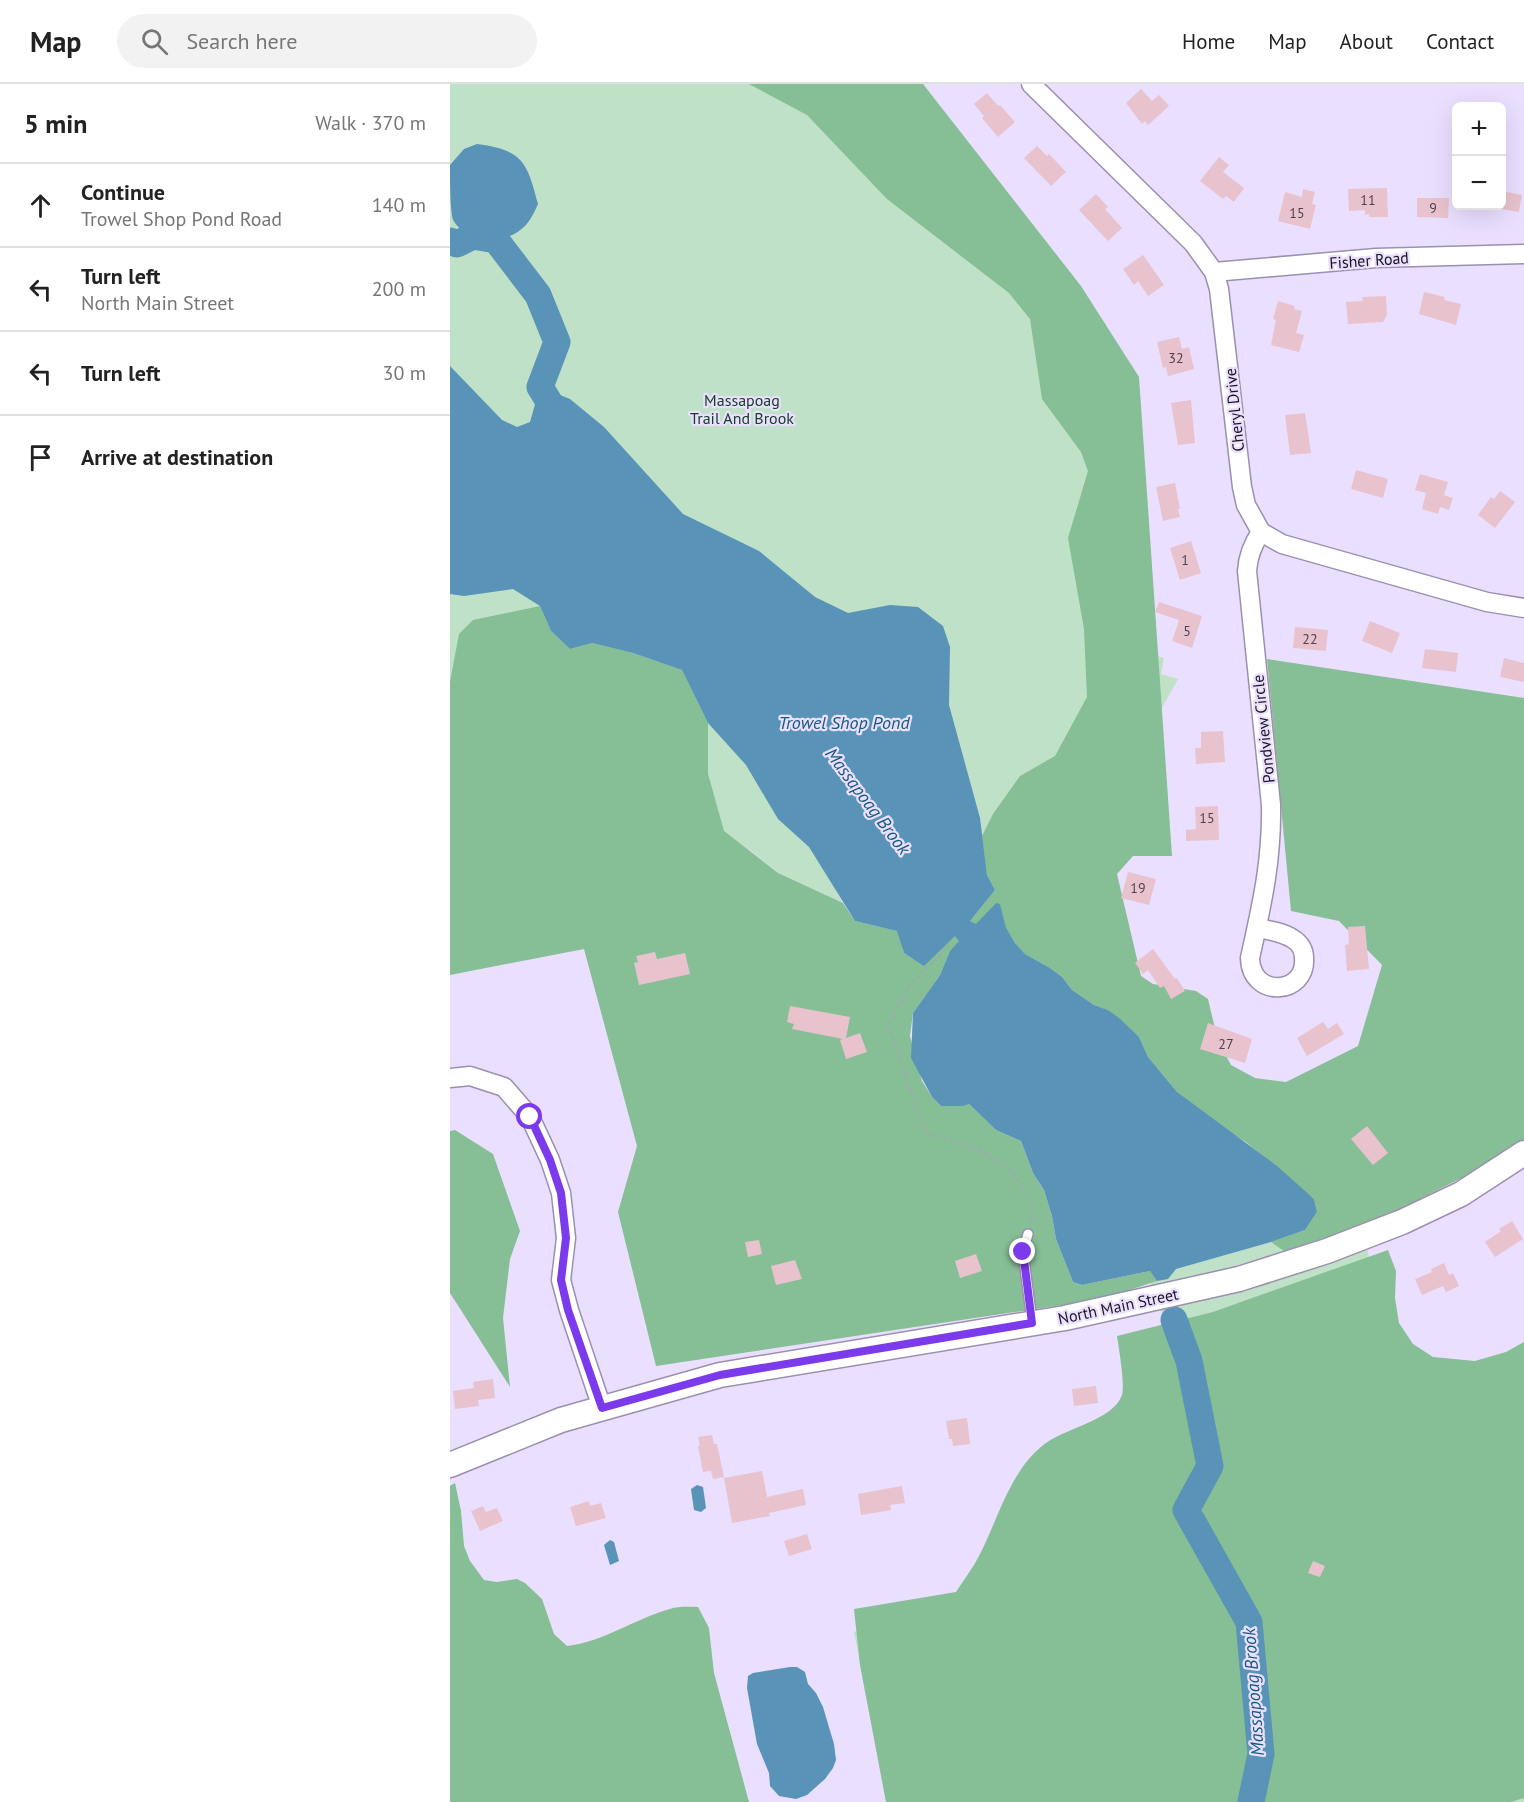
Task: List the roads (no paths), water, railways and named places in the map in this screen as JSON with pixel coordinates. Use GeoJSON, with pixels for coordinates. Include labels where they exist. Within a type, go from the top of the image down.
{"type":"FeatureCollection","features":[{"type":"Feature","properties":{"kind":"main road","name":"North Main Street"},"geometry":{"type":"LineString","coordinates":[[450,1466],[561,1420],[720,1375],[1065,1318],[1239,1279],[1327,1251],[1402,1222],[1461,1194],[1524,1153]]}},
{"type":"Feature","properties":{"kind":"street","name":"Cheryl Drive"},"geometry":{"type":"LineString","coordinates":[[1031,84],[1193,243],[1214,272],[1222,303],[1242,487],[1246,505],[1261,532]]}},
{"type":"Feature","properties":{"kind":"street","name":"Fisher Road"},"geometry":{"type":"LineString","coordinates":[[1214,272],[1376,258],[1524,254]]}},
{"type":"Feature","properties":{"kind":"street"},"geometry":{"type":"LineString","coordinates":[[1261,532],[1282,544],[1486,603],[1524,608]]}},
{"type":"Feature","properties":{"kind":"street","name":"Pondview Circle"},"geometry":{"type":"LineString","coordinates":[[1257,928],[1268,876],[1271,805],[1247,571],[1248,558],[1253,544],[1261,532]]}},
{"type":"Feature","properties":{"kind":"street"},"geometry":{"type":"LineString","coordinates":[[450,1078],[470,1077],[504,1087],[530,1117],[550,1160],[561,1193],[566,1238],[561,1280],[568,1310],[602,1408]]}},
{"type":"Feature","properties":{"kind":"lane"},"geometry":{"type":"LineString","coordinates":[[1028,1234],[1023,1252],[1032,1323]]}},
{"type":"Feature","properties":{"kind":"water"},"geometry":{"type":"Polygon","coordinates":[[[477,144],[505,150],[521,161],[530,178],[538,204],[532,216],[519,231],[502,238],[474,237],[466,233],[453,220],[450,165],[464,149],[477,144]]]}},
{"type":"Feature","properties":{"kind":"water","name":"Trowel Shop Pond"},"geometry":{"type":"Polygon","coordinates":[[[450,366],[502,420],[517,427],[530,422],[540,387],[570,399],[604,427],[683,514],[759,551],[815,597],[848,613],[890,605],[918,607],[943,626],[950,647],[949,705],[980,818],[987,875],[995,890],[970,921],[976,924],[996,903],[1000,904],[1006,928],[1025,954],[1050,968],[1062,977],[1072,990],[1094,1005],[1108,1010],[1119,1018],[1139,1037],[1148,1057],[1177,1092],[1277,1166],[1314,1199],[1317,1212],[1305,1230],[1176,1269],[1168,1279],[1157,1281],[1150,1271],[1082,1285],[1073,1282],[1056,1239],[1044,1190],[1033,1173],[1021,1141],[996,1130],[969,1104],[941,1106],[932,1097],[911,1058],[913,1013],[940,975],[950,951],[959,941],[955,936],[924,966],[904,953],[897,931],[855,921],[809,847],[778,819],[746,765],[708,723],[682,670],[633,653],[592,643],[570,649],[551,631],[540,606],[513,589],[464,596],[450,594],[450,366]]]}},
{"type":"Feature","properties":{"kind":"water"},"geometry":{"type":"Polygon","coordinates":[[[697,1485],[703,1487],[706,1508],[701,1512],[694,1510],[691,1489],[697,1485]]]}},
{"type":"Feature","properties":{"kind":"water"},"geometry":{"type":"Polygon","coordinates":[[[610,1540],[614,1542],[619,1561],[610,1565],[604,1545],[610,1540]]]}},
{"type":"Feature","properties":{"kind":"water"},"geometry":{"type":"Polygon","coordinates":[[[797,1667],[805,1672],[808,1684],[823,1707],[834,1744],[836,1760],[825,1779],[807,1795],[796,1799],[779,1796],[770,1786],[769,1773],[757,1744],[747,1688],[748,1676],[753,1673],[797,1667]]]}},
{"type":"Feature","properties":{"kind":"waterway","name":"Massapoag Brook"},"geometry":{"type":"LineString","coordinates":[[450,241],[457,244],[473,236],[496,240],[538,295],[557,342],[540,387],[559,418]]}},
{"type":"Feature","properties":{"kind":"waterway","name":"Massapoag Brook"},"geometry":{"type":"LineString","coordinates":[[1174,1320],[1189,1361],[1210,1466],[1186,1510],[1249,1622],[1261,1754],[1251,1802]]}},
{"type":"Feature","properties":{"kind":"park label","name":"Massapoag Trail And Brook"},"geometry":{"type":"Point","coordinates":[742,409]}}]}
